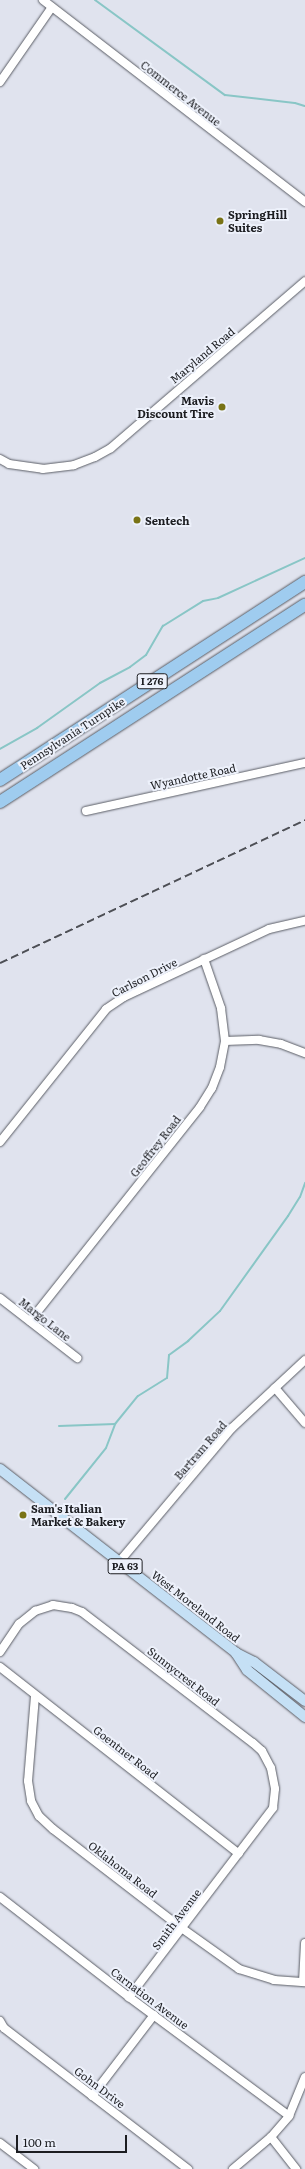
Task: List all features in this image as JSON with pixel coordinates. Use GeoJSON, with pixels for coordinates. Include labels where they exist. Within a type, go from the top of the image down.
{"type":"FeatureCollection","features":[{"type":"Feature","properties":{"kind":"highway","name":"Pennsylvania Turnpike"},"geometry":{"type":"LineString","coordinates":[[0,780],[305,582]]}},
{"type":"Feature","properties":{"kind":"highway","name":"Pennsylvania Turnpike"},"geometry":{"type":"LineString","coordinates":[[0,802],[305,605]]}},
{"type":"Feature","properties":{"kind":"main road","name":"West Moreland Road"},"geometry":{"type":"LineString","coordinates":[[4,1472],[236,1653],[254,1662],[305,1702]]}},
{"type":"Feature","properties":{"kind":"main road","name":"West Moreland Road"},"geometry":{"type":"LineString","coordinates":[[236,1653],[247,1670],[305,1717]]}},
{"type":"Feature","properties":{"kind":"street","name":"Commerce Avenue"},"geometry":{"type":"LineString","coordinates":[[43,0],[305,202]]}},
{"type":"Feature","properties":{"kind":"street"},"geometry":{"type":"LineString","coordinates":[[0,82],[52,7]]}},
{"type":"Feature","properties":{"kind":"street","name":"Maryland Road"},"geometry":{"type":"LineString","coordinates":[[0,459],[10,464],[43,469],[74,465],[95,457],[111,448],[305,281]]}},
{"type":"Feature","properties":{"kind":"street","name":"Wyandotte Road"},"geometry":{"type":"LineString","coordinates":[[86,811],[305,763]]}},
{"type":"Feature","properties":{"kind":"street","name":"Carlson Drive"},"geometry":{"type":"LineString","coordinates":[[0,1142],[106,1009],[124,997],[269,929],[305,921]]}},
{"type":"Feature","properties":{"kind":"street","name":"Geoffrey Road"},"geometry":{"type":"LineString","coordinates":[[30,1321],[200,1107],[214,1081],[220,1067],[224,1041],[221,1008],[204,959]]}},
{"type":"Feature","properties":{"kind":"street"},"geometry":{"type":"LineString","coordinates":[[224,1041],[259,1040],[281,1044],[305,1053]]}},
{"type":"Feature","properties":{"kind":"street","name":"Margo Lane"},"geometry":{"type":"LineString","coordinates":[[0,1298],[77,1358]]}},
{"type":"Feature","properties":{"kind":"street","name":"Bartram Road"},"geometry":{"type":"LineString","coordinates":[[119,1562],[218,1444],[305,1360]]}},
{"type":"Feature","properties":{"kind":"street"},"geometry":{"type":"LineString","coordinates":[[275,1388],[305,1423]]}},
{"type":"Feature","properties":{"kind":"street","name":"Sunnycrest Road"},"geometry":{"type":"LineString","coordinates":[[0,1652],[19,1624],[35,1611],[53,1605],[72,1608],[82,1612],[94,1620],[253,1743],[262,1751],[271,1768],[275,1798],[273,1808],[239,1854]]}},
{"type":"Feature","properties":{"kind":"street","name":"Goentner Road"},"geometry":{"type":"LineString","coordinates":[[0,1667],[35,1696],[239,1854]]}},
{"type":"Feature","properties":{"kind":"street","name":"Oklahoma Road"},"geometry":{"type":"LineString","coordinates":[[35,1696],[28,1781],[31,1801],[39,1816],[53,1829],[227,1962],[251,1974],[274,1980],[304,1982]]}},
{"type":"Feature","properties":{"kind":"street","name":"Smith Avenue"},"geometry":{"type":"LineString","coordinates":[[129,1997],[183,1929],[239,1854]]}},
{"type":"Feature","properties":{"kind":"street","name":"Carnation Avenue"},"geometry":{"type":"LineString","coordinates":[[0,1896],[129,1997],[289,2116]]}},
{"type":"Feature","properties":{"kind":"street"},"geometry":{"type":"LineString","coordinates":[[304,1982],[305,1943]]}},
{"type":"Feature","properties":{"kind":"street"},"geometry":{"type":"LineString","coordinates":[[92,2096],[154,2015]]}},
{"type":"Feature","properties":{"kind":"street","name":"Gohn Drive"},"geometry":{"type":"LineString","coordinates":[[0,2021],[4,2028],[188,2169]]}},
{"type":"Feature","properties":{"kind":"street"},"geometry":{"type":"LineString","coordinates":[[233,2169],[271,2137],[289,2116],[305,2077]]}},
{"type":"Feature","properties":{"kind":"street"},"geometry":{"type":"LineString","coordinates":[[271,2137],[296,2169]]}},
{"type":"Feature","properties":{"kind":"street"},"geometry":{"type":"LineString","coordinates":[[0,2143],[33,2169]]}},
{"type":"Feature","properties":{"kind":"waterway"},"geometry":{"type":"LineString","coordinates":[[95,0],[225,95],[295,103],[305,106]]}},
{"type":"Feature","properties":{"kind":"waterway"},"geometry":{"type":"LineString","coordinates":[[0,749],[37,728],[100,683],[130,667],[146,655],[163,626],[203,601],[218,598],[305,558]]}},
{"type":"Feature","properties":{"kind":"waterway"},"geometry":{"type":"LineString","coordinates":[[59,1426],[115,1424],[138,1396],[167,1378],[169,1355],[188,1341],[220,1311],[288,1216],[300,1197],[305,1183]]}},
{"type":"Feature","properties":{"kind":"waterway"},"geometry":{"type":"LineString","coordinates":[[65,1499],[106,1448],[115,1424]]}},
{"type":"Feature","properties":{"kind":"railway"},"geometry":{"type":"LineString","coordinates":[[0,963],[305,820]]}},
{"type":"Feature","properties":{"kind":"place","name":"SpringHill Suites"},"geometry":{"type":"Point","coordinates":[220,221]}},
{"type":"Feature","properties":{"kind":"place","name":"Mavis Discount Tire"},"geometry":{"type":"Point","coordinates":[222,407]}},
{"type":"Feature","properties":{"kind":"place","name":"Sentech"},"geometry":{"type":"Point","coordinates":[137,520]}},
{"type":"Feature","properties":{"kind":"place","name":"Sam's Italian Market & Bakery"},"geometry":{"type":"Point","coordinates":[23,1515]}}]}
